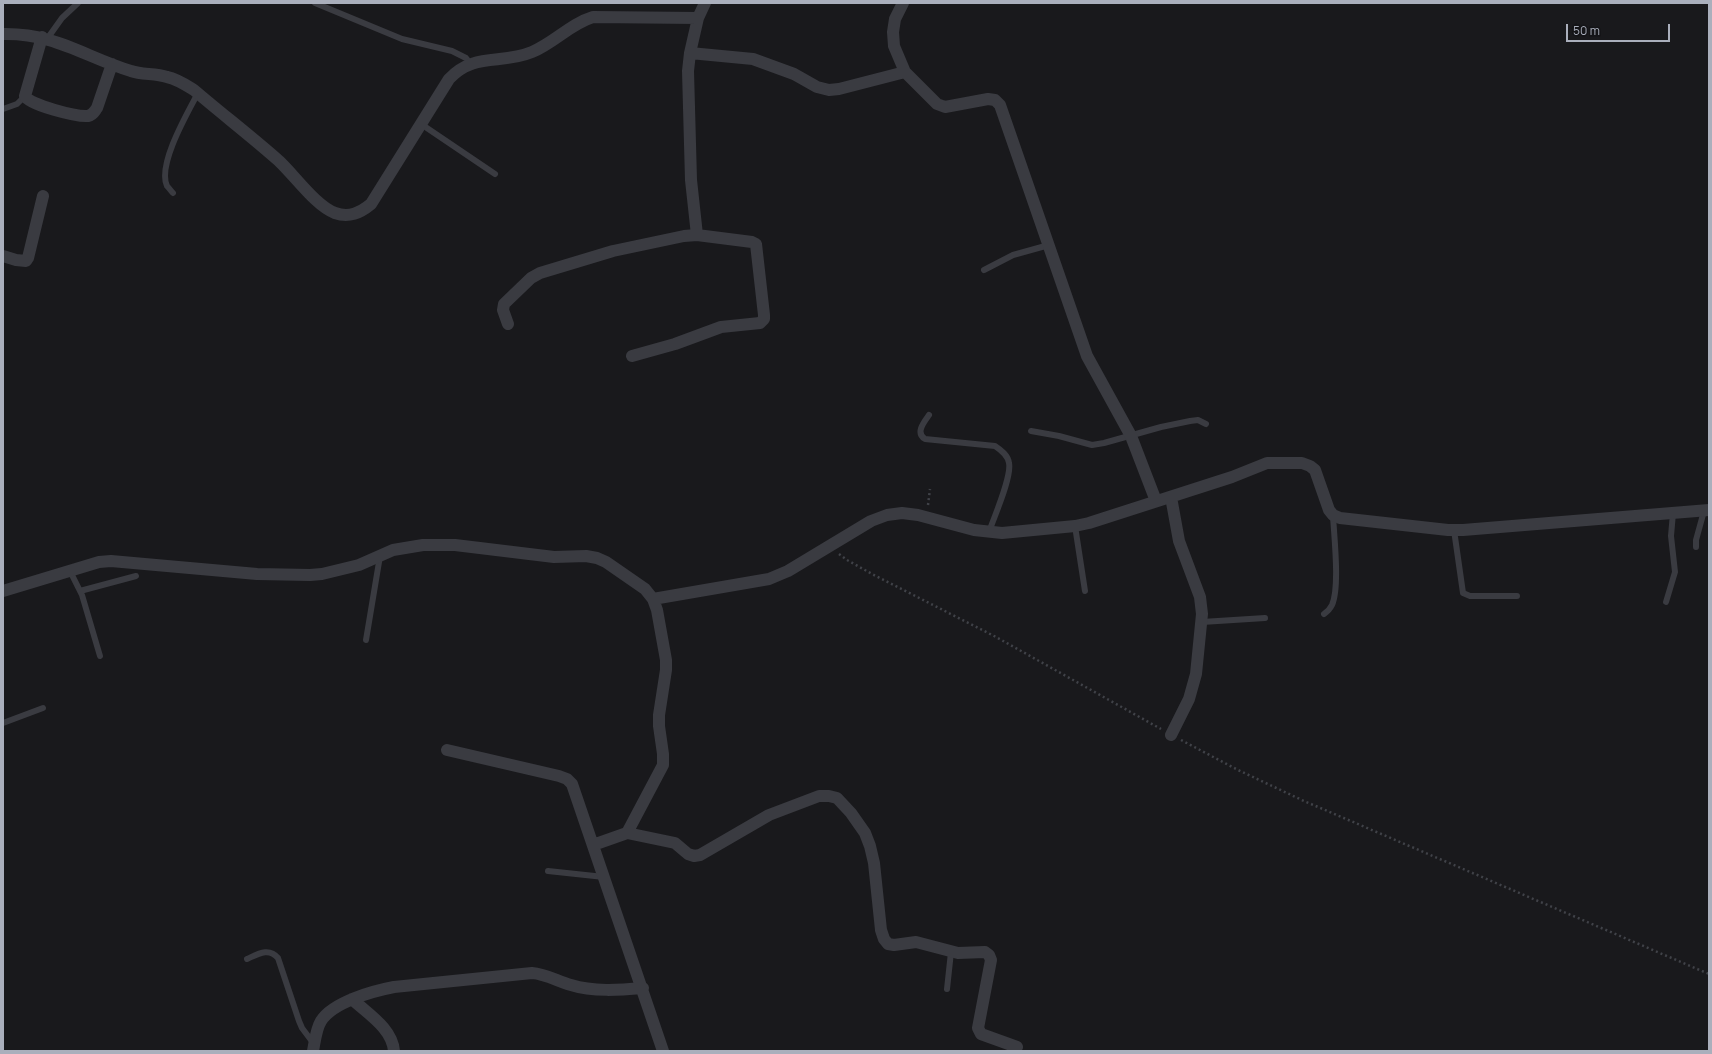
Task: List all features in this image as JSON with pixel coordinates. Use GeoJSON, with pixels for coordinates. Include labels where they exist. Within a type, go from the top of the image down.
{"type":"FeatureCollection","features":[{"type":"Feature","properties":{"kind":"street"},"geometry":{"type":"LineString","coordinates":[[698,235],[691,180],[688,72],[690,53],[698,18],[705,3]]}},
{"type":"Feature","properties":{"kind":"street"},"geometry":{"type":"LineString","coordinates":[[903,3],[895,18],[893,32],[894,46],[905,72],[938,104],[945,107],[988,99],[995,100],[1000,105],[1087,356],[1131,436],[1156,501]]}},
{"type":"Feature","properties":{"kind":"street"},"geometry":{"type":"LineString","coordinates":[[3,34],[17,34],[44,38],[64,44],[133,72],[167,76],[182,83],[198,93],[279,161],[323,207],[336,213],[348,215],[360,213],[371,204],[449,79],[458,69],[470,63],[522,56],[533,52],[581,20],[593,17],[698,18]]}},
{"type":"Feature","properties":{"kind":"street"},"geometry":{"type":"LineString","coordinates":[[44,38],[24,96],[27,100],[41,106],[71,114],[89,116],[94,113],[97,108],[112,64]]}},
{"type":"Feature","properties":{"kind":"street"},"geometry":{"type":"LineString","coordinates":[[690,53],[753,58],[794,74],[817,87],[829,90],[839,89],[905,72]]}},
{"type":"Feature","properties":{"kind":"street"},"geometry":{"type":"LineString","coordinates":[[3,256],[22,261],[26,261],[28,258],[43,196]]}},
{"type":"Feature","properties":{"kind":"street"},"geometry":{"type":"LineString","coordinates":[[508,324],[503,310],[504,304],[531,278],[540,272],[613,251],[684,236],[698,235],[752,242],[756,244],[764,319],[760,323],[710,330],[675,344],[632,356]]}},
{"type":"Feature","properties":{"kind":"street"},"geometry":{"type":"LineString","coordinates":[[653,599],[769,579],[788,571],[871,521],[886,515],[902,513],[918,515],[988,533],[1074,526],[1090,523],[1171,497],[1232,477],[1267,463],[1302,463],[1310,466],[1315,470],[1328,510],[1333,516],[1340,518],[1454,530],[1706,511]]}},
{"type":"Feature","properties":{"kind":"street"},"geometry":{"type":"LineString","coordinates":[[1171,497],[1179,541],[1200,597],[1202,622],[1196,674],[1188,699],[1172,735]]}},
{"type":"Feature","properties":{"kind":"street"},"geometry":{"type":"LineString","coordinates":[[3,591],[99,562],[111,560],[257,574],[310,575],[322,574],[359,565],[393,550],[440,544],[455,544],[554,556],[586,556],[597,558],[606,562],[644,589],[653,599],[657,610],[666,660],[659,720],[663,765],[626,833]]}},
{"type":"Feature","properties":{"kind":"street"},"geometry":{"type":"LineString","coordinates":[[447,750],[559,776],[567,779],[572,784],[643,988],[663,1051]]}},
{"type":"Feature","properties":{"kind":"street"},"geometry":{"type":"LineString","coordinates":[[593,844],[626,833],[675,843],[688,854],[694,856],[700,855],[769,815],[819,796],[837,798],[848,809],[865,833],[870,846],[874,863],[881,930],[884,939],[888,944],[894,945],[916,942],[951,952],[958,953],[980,951],[989,955],[990,964],[978,1028],[981,1034],[1017,1047]]}},
{"type":"Feature","properties":{"kind":"street"},"geometry":{"type":"LineString","coordinates":[[314,1048],[317,1030],[321,1020],[330,1012],[352,999],[394,987],[532,973],[541,974],[570,985],[581,987],[614,990],[643,988]]}},
{"type":"Feature","properties":{"kind":"street"},"geometry":{"type":"LineString","coordinates":[[352,999],[389,1034],[393,1043],[394,1051]]}},
{"type":"Feature","properties":{"kind":"lane"},"geometry":{"type":"LineString","coordinates":[[44,38],[78,3]]}},
{"type":"Feature","properties":{"kind":"lane"},"geometry":{"type":"LineString","coordinates":[[315,3],[391,35],[452,51],[466,58],[470,63]]}},
{"type":"Feature","properties":{"kind":"lane"},"geometry":{"type":"LineString","coordinates":[[173,193],[167,185],[165,174],[168,160],[177,131],[198,93]]}},
{"type":"Feature","properties":{"kind":"lane"},"geometry":{"type":"LineString","coordinates":[[3,109],[17,104],[24,96]]}},
{"type":"Feature","properties":{"kind":"lane"},"geometry":{"type":"LineString","coordinates":[[421,124],[495,174]]}},
{"type":"Feature","properties":{"kind":"lane"},"geometry":{"type":"LineString","coordinates":[[984,270],[1013,255],[1048,245]]}},
{"type":"Feature","properties":{"kind":"lane"},"geometry":{"type":"LineString","coordinates":[[929,415],[921,428],[920,433],[925,439],[995,446],[1007,457],[1009,461],[1008,472],[988,533]]}},
{"type":"Feature","properties":{"kind":"lane"},"geometry":{"type":"LineString","coordinates":[[1031,431],[1059,436],[1092,445],[1161,427],[1198,420],[1206,424]]}},
{"type":"Feature","properties":{"kind":"lane"},"geometry":{"type":"LineString","coordinates":[[1696,547],[1696,540],[1706,511]]}},
{"type":"Feature","properties":{"kind":"lane"},"geometry":{"type":"LineString","coordinates":[[1666,602],[1675,572],[1671,536],[1673,514]]}},
{"type":"Feature","properties":{"kind":"lane"},"geometry":{"type":"LineString","coordinates":[[1324,614],[1329,610],[1332,604],[1335,584],[1336,554],[1333,516]]}},
{"type":"Feature","properties":{"kind":"lane"},"geometry":{"type":"LineString","coordinates":[[1074,526],[1085,591]]}},
{"type":"Feature","properties":{"kind":"lane"},"geometry":{"type":"LineString","coordinates":[[1454,530],[1464,594],[1470,596],[1517,596]]}},
{"type":"Feature","properties":{"kind":"lane"},"geometry":{"type":"LineString","coordinates":[[366,640],[380,556]]}},
{"type":"Feature","properties":{"kind":"lane"},"geometry":{"type":"LineString","coordinates":[[70,571],[80,591],[100,656]]}},
{"type":"Feature","properties":{"kind":"lane"},"geometry":{"type":"LineString","coordinates":[[80,591],[136,576]]}},
{"type":"Feature","properties":{"kind":"lane"},"geometry":{"type":"LineString","coordinates":[[1202,622],[1266,618]]}},
{"type":"Feature","properties":{"kind":"lane"},"geometry":{"type":"LineString","coordinates":[[3,723],[43,708]]}},
{"type":"Feature","properties":{"kind":"lane"},"geometry":{"type":"LineString","coordinates":[[548,871],[604,877]]}},
{"type":"Feature","properties":{"kind":"lane"},"geometry":{"type":"LineString","coordinates":[[248,959],[264,952],[270,952],[278,958],[299,1021],[314,1048]]}},
{"type":"Feature","properties":{"kind":"lane"},"geometry":{"type":"LineString","coordinates":[[947,989],[951,952]]}},
{"type":"Feature","properties":{"kind":"path"},"geometry":{"type":"LineString","coordinates":[[835,543],[837,552],[847,560],[996,637],[1238,770],[1304,801],[1709,974]]}}]}
